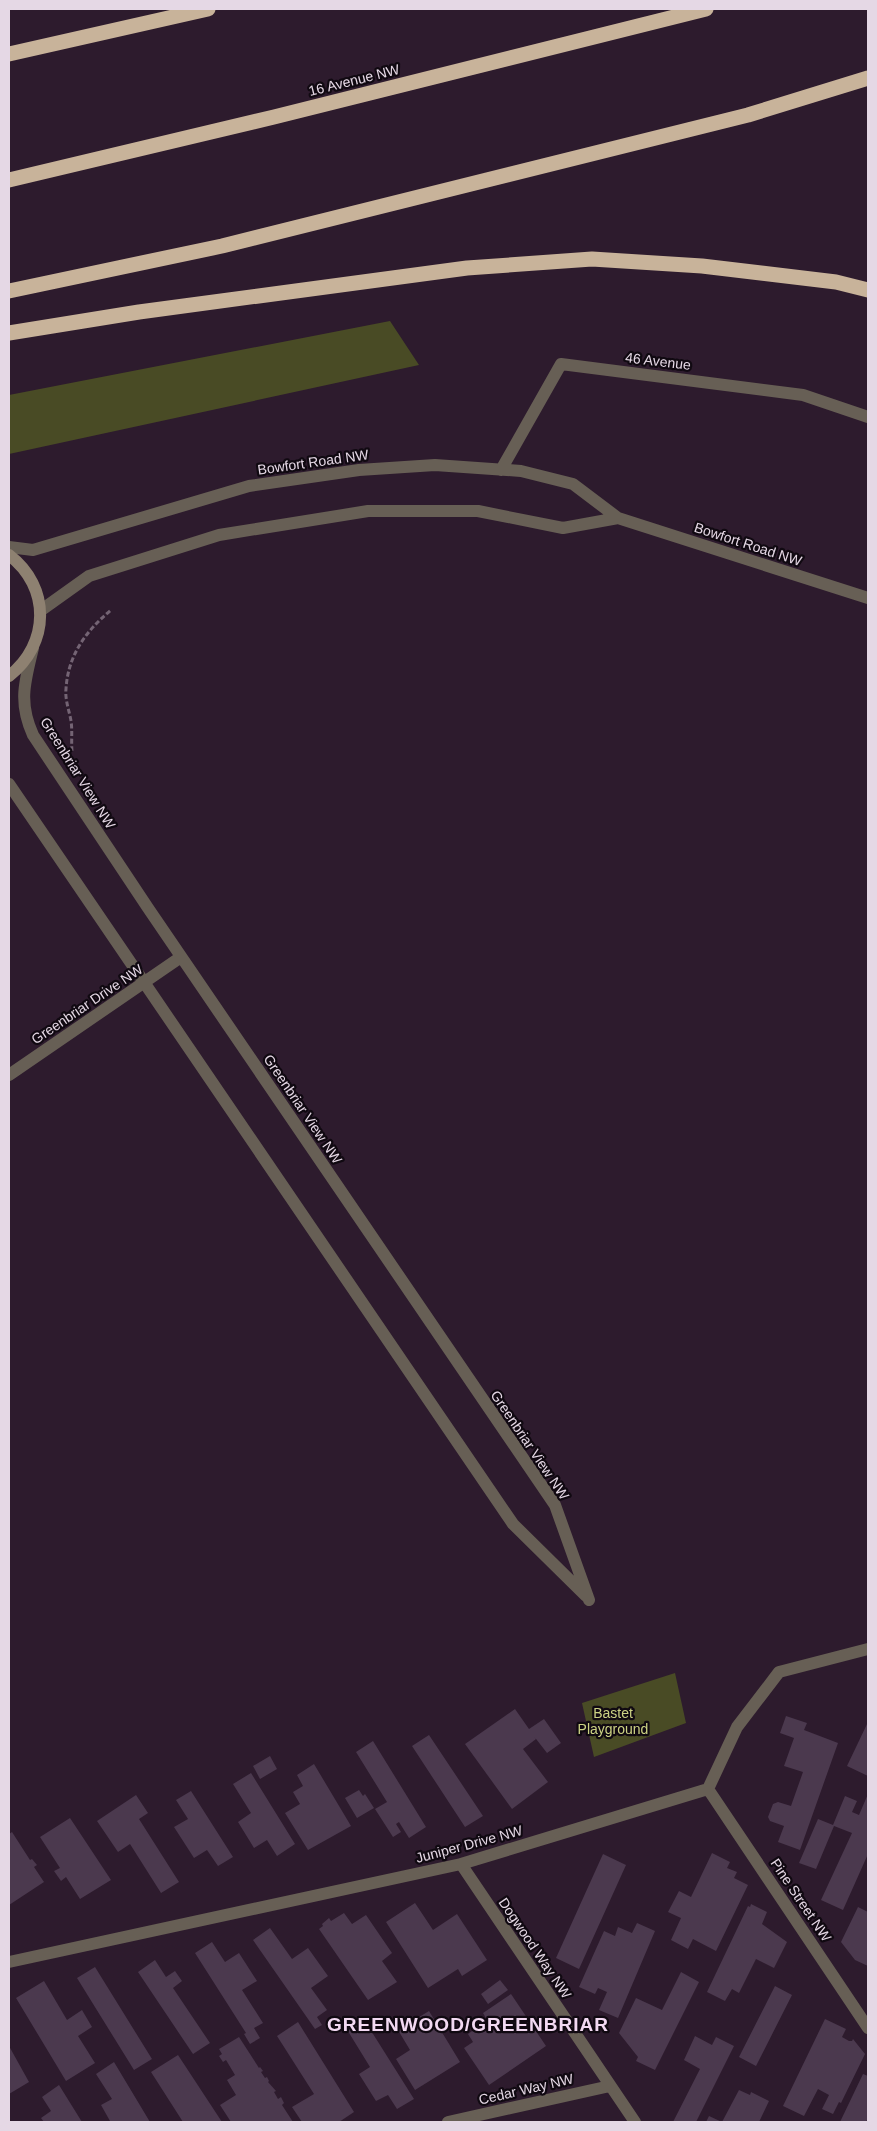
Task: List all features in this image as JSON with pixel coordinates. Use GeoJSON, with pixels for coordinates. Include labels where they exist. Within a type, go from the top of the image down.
{"type":"FeatureCollection","features":[{"type":"Feature","properties":{"kind":"highway"},"geometry":{"type":"LineString","coordinates":[[9,54],[208,9]]}},
{"type":"Feature","properties":{"kind":"highway","name":"16 Avenue NW"},"geometry":{"type":"LineString","coordinates":[[9,180],[293,112],[706,9]]}},
{"type":"Feature","properties":{"kind":"highway"},"geometry":{"type":"LineString","coordinates":[[9,291],[231,243],[633,144],[748,115],[868,78]]}},
{"type":"Feature","properties":{"kind":"highway"},"geometry":{"type":"LineString","coordinates":[[9,333],[138,312],[467,268],[592,258],[702,266],[836,282],[868,290]]}},
{"type":"Feature","properties":{"kind":"street","name":"46 Avenue"},"geometry":{"type":"LineString","coordinates":[[501,470],[561,364],[803,395],[868,417]]}},
{"type":"Feature","properties":{"kind":"street","name":"Bowfort Road NW"},"geometry":{"type":"LineString","coordinates":[[9,547],[33,550],[249,486],[359,470],[435,465],[521,471],[573,484],[618,518],[868,598]]}},
{"type":"Feature","properties":{"kind":"street","name":"Bowfort Road NW"},"geometry":{"type":"LineString","coordinates":[[40,611],[90,576],[128,562],[229,533],[368,511],[478,511],[563,528],[618,518]]}},
{"type":"Feature","properties":{"kind":"street"},"geometry":{"type":"LineString","coordinates":[[9,555],[18,562],[30,577],[37,593],[40,611],[39,630],[33,647],[27,658],[9,676]]}},
{"type":"Feature","properties":{"kind":"street","name":"Greenbriar View NW"},"geometry":{"type":"LineString","coordinates":[[9,784],[513,1524],[589,1600],[555,1505],[181,958],[33,734],[24,710],[23,687],[33,647]]}},
{"type":"Feature","properties":{"kind":"street","name":"Greenbriar Drive NW"},"geometry":{"type":"LineString","coordinates":[[9,1074],[181,958]]}},
{"type":"Feature","properties":{"kind":"street"},"geometry":{"type":"LineString","coordinates":[[708,1789],[737,1728],[779,1672],[868,1649]]}},
{"type":"Feature","properties":{"kind":"street","name":"Juniper Drive NW"},"geometry":{"type":"LineString","coordinates":[[9,1962],[461,1864],[708,1789]]}},
{"type":"Feature","properties":{"kind":"street","name":"Pine Street NW"},"geometry":{"type":"LineString","coordinates":[[708,1789],[868,2028]]}},
{"type":"Feature","properties":{"kind":"street","name":"Dogwood Way NW"},"geometry":{"type":"LineString","coordinates":[[461,1864],[635,2122]]}},
{"type":"Feature","properties":{"kind":"street","name":"Cedar Way NW"},"geometry":{"type":"LineString","coordinates":[[448,2122],[610,2086]]}},
{"type":"Feature","properties":{"kind":"path"},"geometry":{"type":"LineString","coordinates":[[70,716],[66,690],[69,666],[80,642],[96,622],[111,610]]}},
{"type":"Feature","properties":{"kind":"green space"},"geometry":{"type":"Polygon","coordinates":[[[390,321],[419,365],[9,454],[9,395],[390,321]]]}},
{"type":"Feature","properties":{"kind":"green space","name":"Bastet Playground"},"geometry":{"type":"Polygon","coordinates":[[[675,1673],[686,1723],[594,1757],[582,1703],[675,1673]]]}},
{"type":"Feature","properties":{"kind":"building"},"geometry":{"type":"Polygon","coordinates":[[[515,1709],[529,1729],[544,1719],[561,1743],[547,1753],[533,1735],[536,1739],[523,1749],[548,1782],[512,1809],[465,1744],[515,1709]]]}},
{"type":"Feature","properties":{"kind":"building"},"geometry":{"type":"Polygon","coordinates":[[[786,1716],[807,1723],[804,1730],[838,1743],[800,1850],[778,1842],[784,1826],[770,1821],[768,1817],[773,1804],[778,1802],[791,1806],[803,1772],[784,1766],[794,1738],[780,1733],[786,1716]]]}},
{"type":"Feature","properties":{"kind":"building"},"geometry":{"type":"Polygon","coordinates":[[[868,1722],[868,1776],[847,1766],[868,1722]]]}},
{"type":"Feature","properties":{"kind":"building"},"geometry":{"type":"Polygon","coordinates":[[[429,1735],[483,1816],[465,1827],[412,1746],[429,1735]]]}},
{"type":"Feature","properties":{"kind":"building"},"geometry":{"type":"Polygon","coordinates":[[[373,1741],[426,1827],[409,1838],[399,1822],[396,1824],[401,1832],[393,1837],[375,1809],[387,1802],[356,1752],[373,1741]]]}},
{"type":"Feature","properties":{"kind":"building"},"geometry":{"type":"Polygon","coordinates":[[[270,1756],[277,1769],[260,1779],[253,1766],[270,1756]]]}},
{"type":"Feature","properties":{"kind":"building"},"geometry":{"type":"Polygon","coordinates":[[[314,1764],[351,1826],[308,1850],[285,1813],[300,1804],[293,1792],[303,1786],[297,1775],[314,1764]]]}},
{"type":"Feature","properties":{"kind":"building"},"geometry":{"type":"Polygon","coordinates":[[[251,1773],[295,1844],[277,1856],[267,1840],[254,1848],[238,1822],[251,1813],[233,1784],[251,1773]]]}},
{"type":"Feature","properties":{"kind":"building"},"geometry":{"type":"Polygon","coordinates":[[[359,1790],[363,1796],[365,1794],[374,1808],[357,1818],[345,1798],[359,1790]]]}},
{"type":"Feature","properties":{"kind":"building"},"geometry":{"type":"Polygon","coordinates":[[[191,1791],[233,1857],[218,1866],[207,1850],[194,1858],[174,1827],[188,1819],[176,1800],[191,1791]]]}},
{"type":"Feature","properties":{"kind":"building"},"geometry":{"type":"Polygon","coordinates":[[[868,1794],[868,1854],[843,1910],[821,1900],[852,1833],[834,1826],[816,1869],[799,1863],[818,1819],[833,1825],[845,1796],[857,1801],[852,1812],[859,1815],[868,1794]]]}},
{"type":"Feature","properties":{"kind":"building"},"geometry":{"type":"Polygon","coordinates":[[[136,1795],[148,1813],[139,1819],[179,1882],[161,1893],[130,1844],[118,1852],[97,1821],[136,1795]]]}},
{"type":"Feature","properties":{"kind":"building"},"geometry":{"type":"Polygon","coordinates":[[[70,1818],[111,1880],[80,1899],[66,1877],[61,1881],[54,1871],[60,1868],[40,1837],[70,1818]]]}},
{"type":"Feature","properties":{"kind":"building"},"geometry":{"type":"Polygon","coordinates":[[[12,1832],[30,1860],[32,1859],[37,1865],[34,1867],[44,1882],[9,1905],[9,1834],[12,1832]]]}},
{"type":"Feature","properties":{"kind":"building"},"geometry":{"type":"Polygon","coordinates":[[[712,1853],[730,1862],[727,1868],[737,1872],[734,1878],[748,1885],[716,1951],[693,1939],[688,1949],[671,1940],[681,1918],[668,1912],[679,1891],[691,1897],[712,1853]]]}},
{"type":"Feature","properties":{"kind":"building"},"geometry":{"type":"Polygon","coordinates":[[[603,1854],[626,1865],[579,1969],[556,1958],[603,1854]]]}},
{"type":"Feature","properties":{"kind":"building"},"geometry":{"type":"Polygon","coordinates":[[[415,1903],[433,1930],[457,1914],[487,1960],[462,1976],[458,1969],[428,1988],[386,1922],[415,1903]]]}},
{"type":"Feature","properties":{"kind":"building"},"geometry":{"type":"Polygon","coordinates":[[[751,1904],[767,1912],[762,1924],[787,1942],[774,1968],[756,1959],[739,1993],[732,1989],[725,2001],[707,1992],[748,1906],[750,1907],[751,1904]]]}},
{"type":"Feature","properties":{"kind":"building"},"geometry":{"type":"Polygon","coordinates":[[[858,1907],[868,1912],[868,1966],[855,1960],[841,1942],[858,1907]]]}},
{"type":"Feature","properties":{"kind":"building"},"geometry":{"type":"Polygon","coordinates":[[[344,1913],[352,1924],[366,1915],[392,1953],[382,1961],[397,1982],[368,2000],[319,1929],[329,1918],[331,1921],[344,1913]]]}},
{"type":"Feature","properties":{"kind":"building"},"geometry":{"type":"Polygon","coordinates":[[[637,1923],[655,1931],[618,2018],[599,2010],[607,1992],[598,1988],[595,1994],[579,1987],[604,1931],[615,1936],[618,1927],[632,1933],[637,1923]]]}},
{"type":"Feature","properties":{"kind":"building"},"geometry":{"type":"Polygon","coordinates":[[[270,1928],[292,1959],[308,1948],[328,1976],[311,1988],[327,2010],[317,2017],[322,2025],[315,2029],[253,1940],[270,1928]]]}},
{"type":"Feature","properties":{"kind":"building"},"geometry":{"type":"Polygon","coordinates":[[[212,1942],[225,1962],[239,1953],[257,1981],[242,1990],[263,2023],[254,2028],[260,2038],[250,2044],[244,2034],[246,2033],[195,1953],[212,1942]]]}},
{"type":"Feature","properties":{"kind":"building"},"geometry":{"type":"Polygon","coordinates":[[[155,1960],[166,1977],[175,1971],[182,1981],[173,1988],[210,2043],[193,2054],[138,1972],[155,1960]]]}},
{"type":"Feature","properties":{"kind":"building"},"geometry":{"type":"Polygon","coordinates":[[[95,1967],[152,2059],[134,2070],[77,1978],[95,1967]]]}},
{"type":"Feature","properties":{"kind":"building"},"geometry":{"type":"Polygon","coordinates":[[[681,1972],[699,1982],[655,2070],[636,2061],[638,2057],[619,2033],[636,1998],[662,2010],[681,1972]]]}},
{"type":"Feature","properties":{"kind":"building"},"geometry":{"type":"Polygon","coordinates":[[[500,1980],[508,1990],[488,2004],[481,1994],[500,1980]]]}},
{"type":"Feature","properties":{"kind":"building"},"geometry":{"type":"Polygon","coordinates":[[[44,1981],[67,2020],[82,2010],[92,2027],[78,2036],[95,2063],[66,2081],[16,1998],[44,1981]]]}},
{"type":"Feature","properties":{"kind":"building"},"geometry":{"type":"Polygon","coordinates":[[[775,1986],[792,1995],[756,2066],[739,2057],[775,1986]]]}},
{"type":"Feature","properties":{"kind":"building"},"geometry":{"type":"Polygon","coordinates":[[[511,1994],[546,2046],[489,2085],[464,2048],[473,2042],[468,2034],[487,2020],[483,2013],[511,1994]]]}},
{"type":"Feature","properties":{"kind":"building"},"geometry":{"type":"Polygon","coordinates":[[[429,2011],[460,2062],[415,2090],[396,2059],[410,2050],[398,2030],[429,2011]]]}},
{"type":"Feature","properties":{"kind":"building"},"geometry":{"type":"Polygon","coordinates":[[[363,2018],[414,2099],[397,2109],[388,2095],[376,2101],[359,2074],[370,2067],[346,2028],[363,2018]]]}},
{"type":"Feature","properties":{"kind":"building"},"geometry":{"type":"Polygon","coordinates":[[[825,2019],[846,2029],[842,2037],[849,2041],[853,2039],[865,2054],[841,2103],[839,2102],[833,2114],[822,2109],[829,2095],[818,2089],[804,2116],[783,2106],[825,2019]]]}},
{"type":"Feature","properties":{"kind":"building"},"geometry":{"type":"Polygon","coordinates":[[[298,2022],[354,2112],[339,2122],[302,2122],[292,2107],[314,2094],[277,2036],[298,2022]]]}},
{"type":"Feature","properties":{"kind":"building"},"geometry":{"type":"Polygon","coordinates":[[[695,2036],[712,2045],[716,2037],[734,2046],[696,2122],[673,2122],[700,2069],[684,2060],[695,2036]]]}},
{"type":"Feature","properties":{"kind":"building"},"geometry":{"type":"Polygon","coordinates":[[[239,2037],[259,2068],[263,2071],[261,2072],[265,2078],[267,2077],[268,2082],[276,2091],[274,2092],[278,2099],[281,2097],[284,2103],[282,2105],[293,2122],[231,2122],[220,2105],[236,2095],[227,2080],[235,2075],[226,2060],[223,2062],[219,2056],[222,2054],[219,2049],[239,2037]]]}},
{"type":"Feature","properties":{"kind":"building"},"geometry":{"type":"Polygon","coordinates":[[[9,2046],[29,2082],[9,2094],[9,2046]]]}},
{"type":"Feature","properties":{"kind":"building"},"geometry":{"type":"Polygon","coordinates":[[[178,2055],[222,2122],[183,2122],[151,2072],[178,2055]]]}},
{"type":"Feature","properties":{"kind":"building"},"geometry":{"type":"Polygon","coordinates":[[[114,2062],[150,2122],[108,2122],[110,2121],[101,2105],[112,2099],[96,2074],[114,2062]]]}},
{"type":"Feature","properties":{"kind":"building"},"geometry":{"type":"Polygon","coordinates":[[[863,2074],[868,2076],[868,2118],[866,2122],[840,2122],[863,2074]]]}},
{"type":"Feature","properties":{"kind":"building"},"geometry":{"type":"Polygon","coordinates":[[[59,2085],[82,2122],[44,2122],[41,2118],[51,2111],[42,2097],[59,2085]]]}},
{"type":"Feature","properties":{"kind":"building"},"geometry":{"type":"Polygon","coordinates":[[[739,2090],[750,2095],[751,2092],[769,2101],[759,2122],[722,2122],[739,2090]]]}},
{"type":"Feature","properties":{"kind":"building"},"geometry":{"type":"Polygon","coordinates":[[[709,2116],[722,2122],[706,2122],[709,2116]]]}},
{"type":"Feature","properties":{"kind":"district","name":"GREENWOOD/GREENBRIAR"},"geometry":{"type":"Point","coordinates":[468,2024]}}]}
